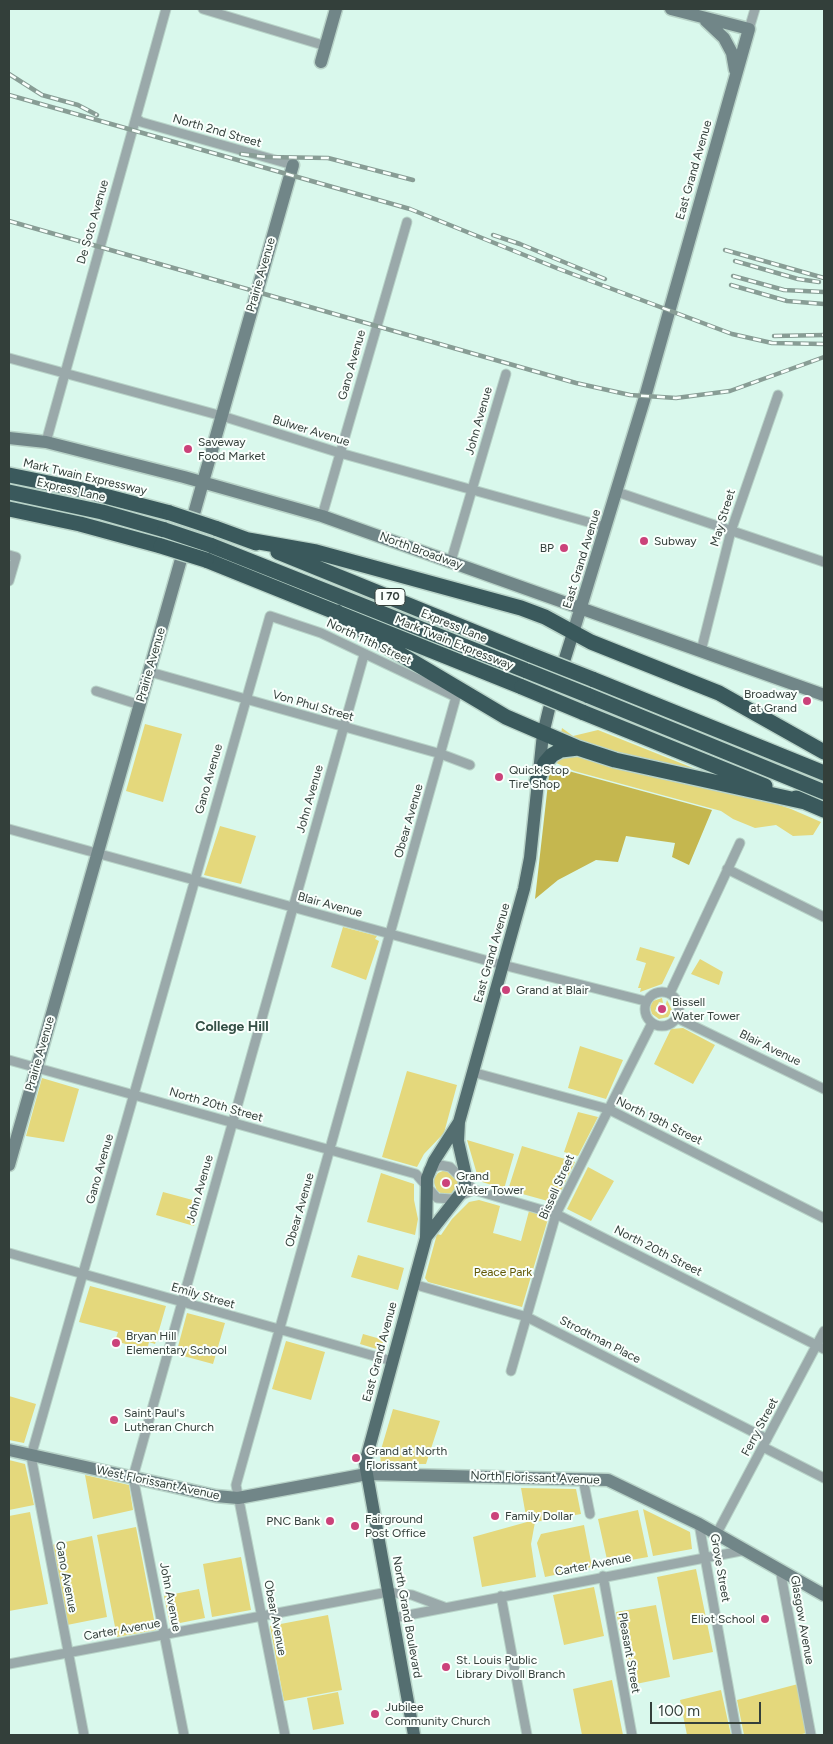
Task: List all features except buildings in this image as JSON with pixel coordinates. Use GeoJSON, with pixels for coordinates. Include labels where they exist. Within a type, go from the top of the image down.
{"type":"FeatureCollection","features":[{"type":"Feature","properties":{"kind":"highway","name":"Mark Twain Expressway"},"geometry":{"type":"LineString","coordinates":[[9,475],[78,489],[170,513],[248,540],[824,773]]}},
{"type":"Feature","properties":{"kind":"highway","name":"Express Lane"},"geometry":{"type":"LineString","coordinates":[[9,492],[102,512],[210,545],[587,695],[824,792]]}},
{"type":"Feature","properties":{"kind":"highway","name":"Mark Twain Expressway"},"geometry":{"type":"LineString","coordinates":[[9,509],[80,524],[206,560],[824,810]]}},
{"type":"Feature","properties":{"kind":"highway"},"geometry":{"type":"LineString","coordinates":[[248,540],[316,552],[505,602],[545,617],[572,633],[711,689],[824,752]]}},
{"type":"Feature","properties":{"kind":"highway"},"geometry":{"type":"LineString","coordinates":[[337,612],[372,638],[490,708],[578,748],[615,760],[805,802]]}},
{"type":"Feature","properties":{"kind":"highway"},"geometry":{"type":"LineString","coordinates":[[537,782],[552,755],[561,750],[578,748]]}},
{"type":"Feature","properties":{"kind":"main road"},"geometry":{"type":"LineString","coordinates":[[321,62],[336,9]]}},
{"type":"Feature","properties":{"kind":"main road"},"geometry":{"type":"LineString","coordinates":[[671,9],[749,29]]}},
{"type":"Feature","properties":{"kind":"main road"},"geometry":{"type":"LineString","coordinates":[[699,17],[718,30],[724,38],[732,53],[736,74]]}},
{"type":"Feature","properties":{"kind":"main road","name":"East Grand Avenue"},"geometry":{"type":"LineString","coordinates":[[367,1474],[367,1451],[426,1238],[433,1226],[470,1186],[458,1141],[459,1122],[528,874],[537,782],[548,709],[617,492],[749,29]]}},
{"type":"Feature","properties":{"kind":"main road","name":"Prairie Avenue"},"geometry":{"type":"LineString","coordinates":[[9,1165],[293,165]]}},
{"type":"Feature","properties":{"kind":"main road","name":"North Broadway"},"geometry":{"type":"LineString","coordinates":[[9,438],[46,442],[202,481],[322,516],[824,694]]}},
{"type":"Feature","properties":{"kind":"main road","name":"East Grand Avenue"},"geometry":{"type":"LineString","coordinates":[[426,1238],[426,1184],[430,1169],[459,1122]]}},
{"type":"Feature","properties":{"kind":"main road","name":"West Florissant Avenue"},"geometry":{"type":"LineString","coordinates":[[9,1450],[216,1496],[238,1498],[367,1474]]}},
{"type":"Feature","properties":{"kind":"main road","name":"North Florissant Avenue"},"geometry":{"type":"LineString","coordinates":[[367,1474],[608,1480],[699,1524],[824,1595]]}},
{"type":"Feature","properties":{"kind":"main road","name":"North Grand Boulevard"},"geometry":{"type":"LineString","coordinates":[[367,1474],[414,1735]]}},
{"type":"Feature","properties":{"kind":"street","name":"De Soto Avenue"},"geometry":{"type":"LineString","coordinates":[[46,442],[166,9]]}},
{"type":"Feature","properties":{"kind":"street"},"geometry":{"type":"LineString","coordinates":[[203,9],[326,46]]}},
{"type":"Feature","properties":{"kind":"street","name":"East Grand Avenue"},"geometry":{"type":"LineString","coordinates":[[749,29],[754,9]]}},
{"type":"Feature","properties":{"kind":"street","name":"North 2nd Street"},"geometry":{"type":"LineString","coordinates":[[136,118],[141,122],[293,165]]}},
{"type":"Feature","properties":{"kind":"street","name":"Gano Avenue"},"geometry":{"type":"LineString","coordinates":[[322,516],[407,222]]}},
{"type":"Feature","properties":{"kind":"street","name":"Bulwer Avenue"},"geometry":{"type":"LineString","coordinates":[[9,358],[222,416],[340,453],[606,527]]}},
{"type":"Feature","properties":{"kind":"street","name":"John Avenue"},"geometry":{"type":"LineString","coordinates":[[451,562],[506,374]]}},
{"type":"Feature","properties":{"kind":"street","name":"May Street"},"geometry":{"type":"LineString","coordinates":[[701,651],[731,531],[778,395]]}},
{"type":"Feature","properties":{"kind":"street"},"geometry":{"type":"LineString","coordinates":[[617,492],[824,562]]}},
{"type":"Feature","properties":{"kind":"street"},"geometry":{"type":"LineString","coordinates":[[9,580],[12,556]]}},
{"type":"Feature","properties":{"kind":"street","name":"Gano Avenue"},"geometry":{"type":"LineString","coordinates":[[84,1735],[31,1456],[270,616]]}},
{"type":"Feature","properties":{"kind":"street","name":"North 11th Street"},"geometry":{"type":"LineString","coordinates":[[270,616],[321,633],[456,697]]}},
{"type":"Feature","properties":{"kind":"street","name":"John Avenue"},"geometry":{"type":"LineString","coordinates":[[184,1735],[133,1477],[364,655]]}},
{"type":"Feature","properties":{"kind":"street","name":"Von Phul Street"},"geometry":{"type":"LineString","coordinates":[[150,672],[343,728],[441,754],[470,765]]}},
{"type":"Feature","properties":{"kind":"street"},"geometry":{"type":"LineString","coordinates":[[96,691],[140,705]]}},
{"type":"Feature","properties":{"kind":"street","name":"Obear Avenue"},"geometry":{"type":"LineString","coordinates":[[285,1735],[236,1485],[456,697]]}},
{"type":"Feature","properties":{"kind":"street","name":"Blair Avenue"},"geometry":{"type":"LineString","coordinates":[[9,829],[292,908],[645,1001]]}},
{"type":"Feature","properties":{"kind":"street"},"geometry":{"type":"LineString","coordinates":[[670,993],[740,843]]}},
{"type":"Feature","properties":{"kind":"street"},"geometry":{"type":"LineString","coordinates":[[727,869],[824,917]]}},
{"type":"Feature","properties":{"kind":"street"},"geometry":{"type":"LineString","coordinates":[[658,992],[670,993],[679,1004],[677,1018],[666,1026],[652,1023],[645,1014],[645,1001],[658,992]]}},
{"type":"Feature","properties":{"kind":"street","name":"Blair Avenue"},"geometry":{"type":"LineString","coordinates":[[677,1018],[824,1089]]}},
{"type":"Feature","properties":{"kind":"street","name":"Bissell Street"},"geometry":{"type":"LineString","coordinates":[[511,1371],[556,1214],[652,1023]]}},
{"type":"Feature","properties":{"kind":"street","name":"North 20th Street"},"geometry":{"type":"LineString","coordinates":[[9,1060],[416,1174],[437,1198],[446,1200],[461,1195]]}},
{"type":"Feature","properties":{"kind":"street","name":"North 19th Street"},"geometry":{"type":"LineString","coordinates":[[472,1072],[608,1109],[824,1218]]}},
{"type":"Feature","properties":{"kind":"street","name":"North 20th Street"},"geometry":{"type":"LineString","coordinates":[[416,1174],[440,1165],[450,1167],[470,1186],[556,1214],[821,1347]]}},
{"type":"Feature","properties":{"kind":"street","name":"Emily Street"},"geometry":{"type":"LineString","coordinates":[[9,1253],[392,1361]]}},
{"type":"Feature","properties":{"kind":"street","name":"Strodtman Place"},"geometry":{"type":"LineString","coordinates":[[413,1284],[526,1318],[765,1443],[824,1478]]}},
{"type":"Feature","properties":{"kind":"street","name":"Ferry Street"},"geometry":{"type":"LineString","coordinates":[[716,1534],[765,1443],[821,1347],[824,1331]]}},
{"type":"Feature","properties":{"kind":"street"},"geometry":{"type":"LineString","coordinates":[[583,1479],[590,1514]]}},
{"type":"Feature","properties":{"kind":"street","name":"Grove Street"},"geometry":{"type":"LineString","coordinates":[[699,1524],[737,1735]]}},
{"type":"Feature","properties":{"kind":"street","name":"Carter Avenue"},"geometry":{"type":"LineString","coordinates":[[393,1618],[603,1576],[746,1550]]}},
{"type":"Feature","properties":{"kind":"street","name":"Glasgow Avenue"},"geometry":{"type":"LineString","coordinates":[[780,1569],[811,1735]]}},
{"type":"Feature","properties":{"kind":"street","name":"Pleasant Street"},"geometry":{"type":"LineString","coordinates":[[603,1576],[632,1735]]}},
{"type":"Feature","properties":{"kind":"street","name":"Carter Avenue"},"geometry":{"type":"LineString","coordinates":[[9,1664],[388,1592],[412,1595],[444,1608]]}},
{"type":"Feature","properties":{"kind":"street"},"geometry":{"type":"LineString","coordinates":[[501,1596],[527,1735]]}},
{"type":"Feature","properties":{"kind":"green space"},"geometry":{"type":"Polygon","coordinates":[[[145,724],[182,734],[163,802],[126,791],[145,724]]]}},
{"type":"Feature","properties":{"kind":"green space"},"geometry":{"type":"Polygon","coordinates":[[[562,728],[573,736],[598,730],[723,780],[613,755],[561,733],[562,728]]]}},
{"type":"Feature","properties":{"kind":"green space"},"geometry":{"type":"Polygon","coordinates":[[[578,752],[752,796],[791,809],[821,822],[813,835],[793,836],[776,825],[755,828],[733,819],[721,811],[574,771],[552,761],[578,752]]]}},
{"type":"Feature","properties":{"kind":"green space"},"geometry":{"type":"Polygon","coordinates":[[[220,826],[256,836],[241,884],[204,875],[220,826]]]}},
{"type":"Feature","properties":{"kind":"green space"},"geometry":{"type":"Polygon","coordinates":[[[343,927],[377,936],[375,939],[379,941],[366,980],[331,967],[343,927]]]}},
{"type":"Feature","properties":{"kind":"green space"},"geometry":{"type":"Polygon","coordinates":[[[640,947],[675,957],[662,984],[640,992],[641,988],[638,988],[646,963],[636,960],[640,947]]]}},
{"type":"Feature","properties":{"kind":"green space"},"geometry":{"type":"Polygon","coordinates":[[[700,959],[723,972],[719,985],[691,974],[700,959]]]}},
{"type":"Feature","properties":{"kind":"green space"},"geometry":{"type":"Polygon","coordinates":[[[662,998],[663,1003],[659,1002],[655,1011],[663,1015],[667,1000],[672,1010],[668,1017],[659,1019],[652,1014],[650,1007],[653,1001],[662,998]]]}},
{"type":"Feature","properties":{"kind":"green space"},"geometry":{"type":"Polygon","coordinates":[[[683,1028],[715,1045],[693,1084],[654,1064],[671,1029],[683,1028]]]}},
{"type":"Feature","properties":{"kind":"green space"},"geometry":{"type":"Polygon","coordinates":[[[580,1046],[623,1060],[606,1099],[568,1088],[580,1046]]]}},
{"type":"Feature","properties":{"kind":"green space"},"geometry":{"type":"Polygon","coordinates":[[[407,1071],[457,1085],[444,1133],[424,1154],[417,1167],[382,1157],[407,1071]]]}},
{"type":"Feature","properties":{"kind":"green space"},"geometry":{"type":"Polygon","coordinates":[[[42,1078],[79,1089],[64,1142],[26,1136],[42,1078]]]}},
{"type":"Feature","properties":{"kind":"green space"},"geometry":{"type":"Polygon","coordinates":[[[578,1112],[598,1117],[578,1156],[564,1152],[578,1112]]]}},
{"type":"Feature","properties":{"kind":"green space"},"geometry":{"type":"Polygon","coordinates":[[[467,1140],[514,1154],[504,1189],[479,1181],[467,1140]]]}},
{"type":"Feature","properties":{"kind":"green space"},"geometry":{"type":"Polygon","coordinates":[[[522,1146],[575,1162],[555,1203],[508,1190],[522,1146]]]}},
{"type":"Feature","properties":{"kind":"green space"},"geometry":{"type":"Polygon","coordinates":[[[588,1167],[614,1181],[591,1221],[567,1209],[588,1167]]]}},
{"type":"Feature","properties":{"kind":"green space"},"geometry":{"type":"Polygon","coordinates":[[[450,1170],[458,1179],[458,1183],[452,1193],[444,1195],[437,1191],[433,1180],[438,1173],[450,1170]]]}},
{"type":"Feature","properties":{"kind":"green space"},"geometry":{"type":"Polygon","coordinates":[[[381,1173],[414,1184],[414,1200],[418,1219],[415,1235],[367,1222],[381,1173]]]}},
{"type":"Feature","properties":{"kind":"green space"},"geometry":{"type":"Polygon","coordinates":[[[163,1192],[200,1202],[194,1226],[156,1215],[163,1192]]]}},
{"type":"Feature","properties":{"kind":"green space","name":"Peace Park"},"geometry":{"type":"Polygon","coordinates":[[[479,1200],[500,1206],[493,1233],[521,1241],[529,1211],[548,1219],[522,1307],[428,1282],[425,1278],[437,1234],[441,1235],[452,1219],[469,1202],[479,1200]]]}},
{"type":"Feature","properties":{"kind":"green space"},"geometry":{"type":"Polygon","coordinates":[[[358,1255],[404,1268],[398,1290],[351,1277],[358,1255]]]}},
{"type":"Feature","properties":{"kind":"green space"},"geometry":{"type":"Polygon","coordinates":[[[90,1286],[166,1306],[155,1344],[149,1342],[147,1350],[115,1341],[118,1332],[79,1322],[90,1286]]]}},
{"type":"Feature","properties":{"kind":"green space"},"geometry":{"type":"Polygon","coordinates":[[[187,1313],[225,1323],[213,1364],[176,1354],[187,1313]]]}},
{"type":"Feature","properties":{"kind":"green space"},"geometry":{"type":"Polygon","coordinates":[[[363,1334],[384,1340],[380,1350],[360,1344],[363,1334]]]}},
{"type":"Feature","properties":{"kind":"green space"},"geometry":{"type":"Polygon","coordinates":[[[286,1341],[325,1352],[311,1400],[272,1389],[286,1341]]]}},
{"type":"Feature","properties":{"kind":"green space"},"geometry":{"type":"Polygon","coordinates":[[[9,1396],[36,1404],[24,1443],[9,1440],[9,1396]]]}},
{"type":"Feature","properties":{"kind":"green space"},"geometry":{"type":"Polygon","coordinates":[[[393,1409],[440,1421],[426,1464],[381,1464],[380,1453],[393,1409]]]}},
{"type":"Feature","properties":{"kind":"green space"},"geometry":{"type":"Polygon","coordinates":[[[9,1460],[25,1464],[34,1505],[9,1510],[9,1460]]]}},
{"type":"Feature","properties":{"kind":"green space"},"geometry":{"type":"Polygon","coordinates":[[[85,1475],[129,1485],[133,1510],[93,1519],[85,1475]]]}},
{"type":"Feature","properties":{"kind":"green space"},"geometry":{"type":"Polygon","coordinates":[[[521,1488],[576,1489],[581,1514],[535,1522],[531,1544],[536,1577],[482,1587],[473,1537],[527,1522],[521,1488]]]}},
{"type":"Feature","properties":{"kind":"green space"},"geometry":{"type":"Polygon","coordinates":[[[643,1509],[690,1532],[692,1549],[653,1556],[643,1509]]]}},
{"type":"Feature","properties":{"kind":"green space"},"geometry":{"type":"Polygon","coordinates":[[[638,1510],[648,1557],[608,1564],[598,1519],[638,1510]]]}},
{"type":"Feature","properties":{"kind":"green space"},"geometry":{"type":"Polygon","coordinates":[[[30,1512],[48,1604],[9,1611],[9,1516],[30,1512]]]}},
{"type":"Feature","properties":{"kind":"green space"},"geometry":{"type":"Polygon","coordinates":[[[584,1525],[592,1567],[545,1577],[537,1543],[541,1534],[584,1525]]]}},
{"type":"Feature","properties":{"kind":"green space"},"geometry":{"type":"Polygon","coordinates":[[[136,1527],[156,1630],[117,1637],[97,1535],[136,1527]]]}},
{"type":"Feature","properties":{"kind":"green space"},"geometry":{"type":"Polygon","coordinates":[[[92,1536],[107,1617],[67,1625],[52,1545],[92,1536]]]}},
{"type":"Feature","properties":{"kind":"green space"},"geometry":{"type":"Polygon","coordinates":[[[241,1557],[251,1610],[212,1617],[203,1564],[241,1557]]]}},
{"type":"Feature","properties":{"kind":"green space"},"geometry":{"type":"Polygon","coordinates":[[[696,1569],[713,1652],[673,1660],[657,1577],[696,1569]]]}},
{"type":"Feature","properties":{"kind":"green space"},"geometry":{"type":"Polygon","coordinates":[[[594,1587],[604,1636],[564,1645],[553,1595],[594,1587]]]}},
{"type":"Feature","properties":{"kind":"green space"},"geometry":{"type":"Polygon","coordinates":[[[199,1589],[205,1618],[170,1625],[164,1596],[199,1589]]]}},
{"type":"Feature","properties":{"kind":"green space"},"geometry":{"type":"Polygon","coordinates":[[[656,1605],[670,1677],[631,1685],[616,1612],[656,1605]]]}},
{"type":"Feature","properties":{"kind":"green space"},"geometry":{"type":"Polygon","coordinates":[[[328,1615],[342,1690],[284,1701],[270,1626],[328,1615]]]}},
{"type":"Feature","properties":{"kind":"green space"},"geometry":{"type":"Polygon","coordinates":[[[612,1680],[623,1735],[582,1735],[573,1689],[612,1680]]]}},
{"type":"Feature","properties":{"kind":"green space"},"geometry":{"type":"Polygon","coordinates":[[[798,1684],[807,1733],[797,1735],[744,1735],[737,1700],[798,1684]]]}},
{"type":"Feature","properties":{"kind":"green space"},"geometry":{"type":"Polygon","coordinates":[[[721,1690],[731,1735],[687,1735],[680,1700],[721,1690]]]}},
{"type":"Feature","properties":{"kind":"green space"},"geometry":{"type":"Polygon","coordinates":[[[338,1692],[344,1724],[313,1730],[307,1698],[338,1692]]]}},
{"type":"Feature","properties":{"kind":"shaded area"},"geometry":{"type":"Polygon","coordinates":[[[550,766],[712,810],[689,865],[672,857],[675,843],[626,836],[618,862],[596,860],[558,880],[535,899],[550,766]]]}},
{"type":"Feature","properties":{"kind":"railway"},"geometry":{"type":"LineString","coordinates":[[9,74],[42,95],[78,105],[97,115]]}},
{"type":"Feature","properties":{"kind":"railway"},"geometry":{"type":"LineString","coordinates":[[9,95],[410,209],[559,269],[732,334],[772,343],[824,344]]}},
{"type":"Feature","properties":{"kind":"railway"},"geometry":{"type":"LineString","coordinates":[[241,154],[266,157],[328,158],[413,180]]}},
{"type":"Feature","properties":{"kind":"railway"},"geometry":{"type":"LineString","coordinates":[[9,221],[576,383],[630,395],[676,398],[730,391],[824,357]]}},
{"type":"Feature","properties":{"kind":"railway"},"geometry":{"type":"LineString","coordinates":[[493,235],[605,279]]}},
{"type":"Feature","properties":{"kind":"railway"},"geometry":{"type":"LineString","coordinates":[[725,250],[824,278]]}},
{"type":"Feature","properties":{"kind":"railway"},"geometry":{"type":"LineString","coordinates":[[735,261],[798,279],[819,282]]}},
{"type":"Feature","properties":{"kind":"railway"},"geometry":{"type":"LineString","coordinates":[[733,276],[784,290],[824,292]]}},
{"type":"Feature","properties":{"kind":"railway"},"geometry":{"type":"LineString","coordinates":[[731,285],[787,301],[824,304]]}},
{"type":"Feature","properties":{"kind":"railway"},"geometry":{"type":"LineString","coordinates":[[774,336],[824,335]]}},
{"type":"Feature","properties":{"kind":"place","name":"Saveway Food Market"},"geometry":{"type":"Point","coordinates":[188,449]}},
{"type":"Feature","properties":{"kind":"place","name":"Subway"},"geometry":{"type":"Point","coordinates":[644,541]}},
{"type":"Feature","properties":{"kind":"place","name":"BP"},"geometry":{"type":"Point","coordinates":[564,548]}},
{"type":"Feature","properties":{"kind":"place","name":"Broadway at Grand"},"geometry":{"type":"Point","coordinates":[807,701]}},
{"type":"Feature","properties":{"kind":"place","name":"Quick Stop Tire Shop"},"geometry":{"type":"Point","coordinates":[499,777]}},
{"type":"Feature","properties":{"kind":"place","name":"Grand at Blair"},"geometry":{"type":"Point","coordinates":[506,990]}},
{"type":"Feature","properties":{"kind":"place","name":"Bissell Water Tower"},"geometry":{"type":"Point","coordinates":[662,1009]}},
{"type":"Feature","properties":{"kind":"place","name":"Grand Water Tower"},"geometry":{"type":"Point","coordinates":[446,1183]}},
{"type":"Feature","properties":{"kind":"place","name":"Bryan Hill Elementary School"},"geometry":{"type":"Point","coordinates":[116,1343]}},
{"type":"Feature","properties":{"kind":"place","name":"Saint Paul's Lutheran Church"},"geometry":{"type":"Point","coordinates":[114,1420]}},
{"type":"Feature","properties":{"kind":"place","name":"Grand at North Florissant"},"geometry":{"type":"Point","coordinates":[356,1458]}},
{"type":"Feature","properties":{"kind":"place","name":"Family Dollar"},"geometry":{"type":"Point","coordinates":[495,1516]}},
{"type":"Feature","properties":{"kind":"place","name":"PNC Bank"},"geometry":{"type":"Point","coordinates":[330,1521]}},
{"type":"Feature","properties":{"kind":"place","name":"Fairground Post Office"},"geometry":{"type":"Point","coordinates":[355,1526]}},
{"type":"Feature","properties":{"kind":"place","name":"Eliot School"},"geometry":{"type":"Point","coordinates":[765,1619]}},
{"type":"Feature","properties":{"kind":"place","name":"St. Louis Public Library Divoll Branch"},"geometry":{"type":"Point","coordinates":[446,1667]}},
{"type":"Feature","properties":{"kind":"place","name":"Jubilee Community Church"},"geometry":{"type":"Point","coordinates":[375,1714]}},
{"type":"Feature","properties":{"kind":"district","name":"College Hill"},"geometry":{"type":"Point","coordinates":[232,1027]}}]}
